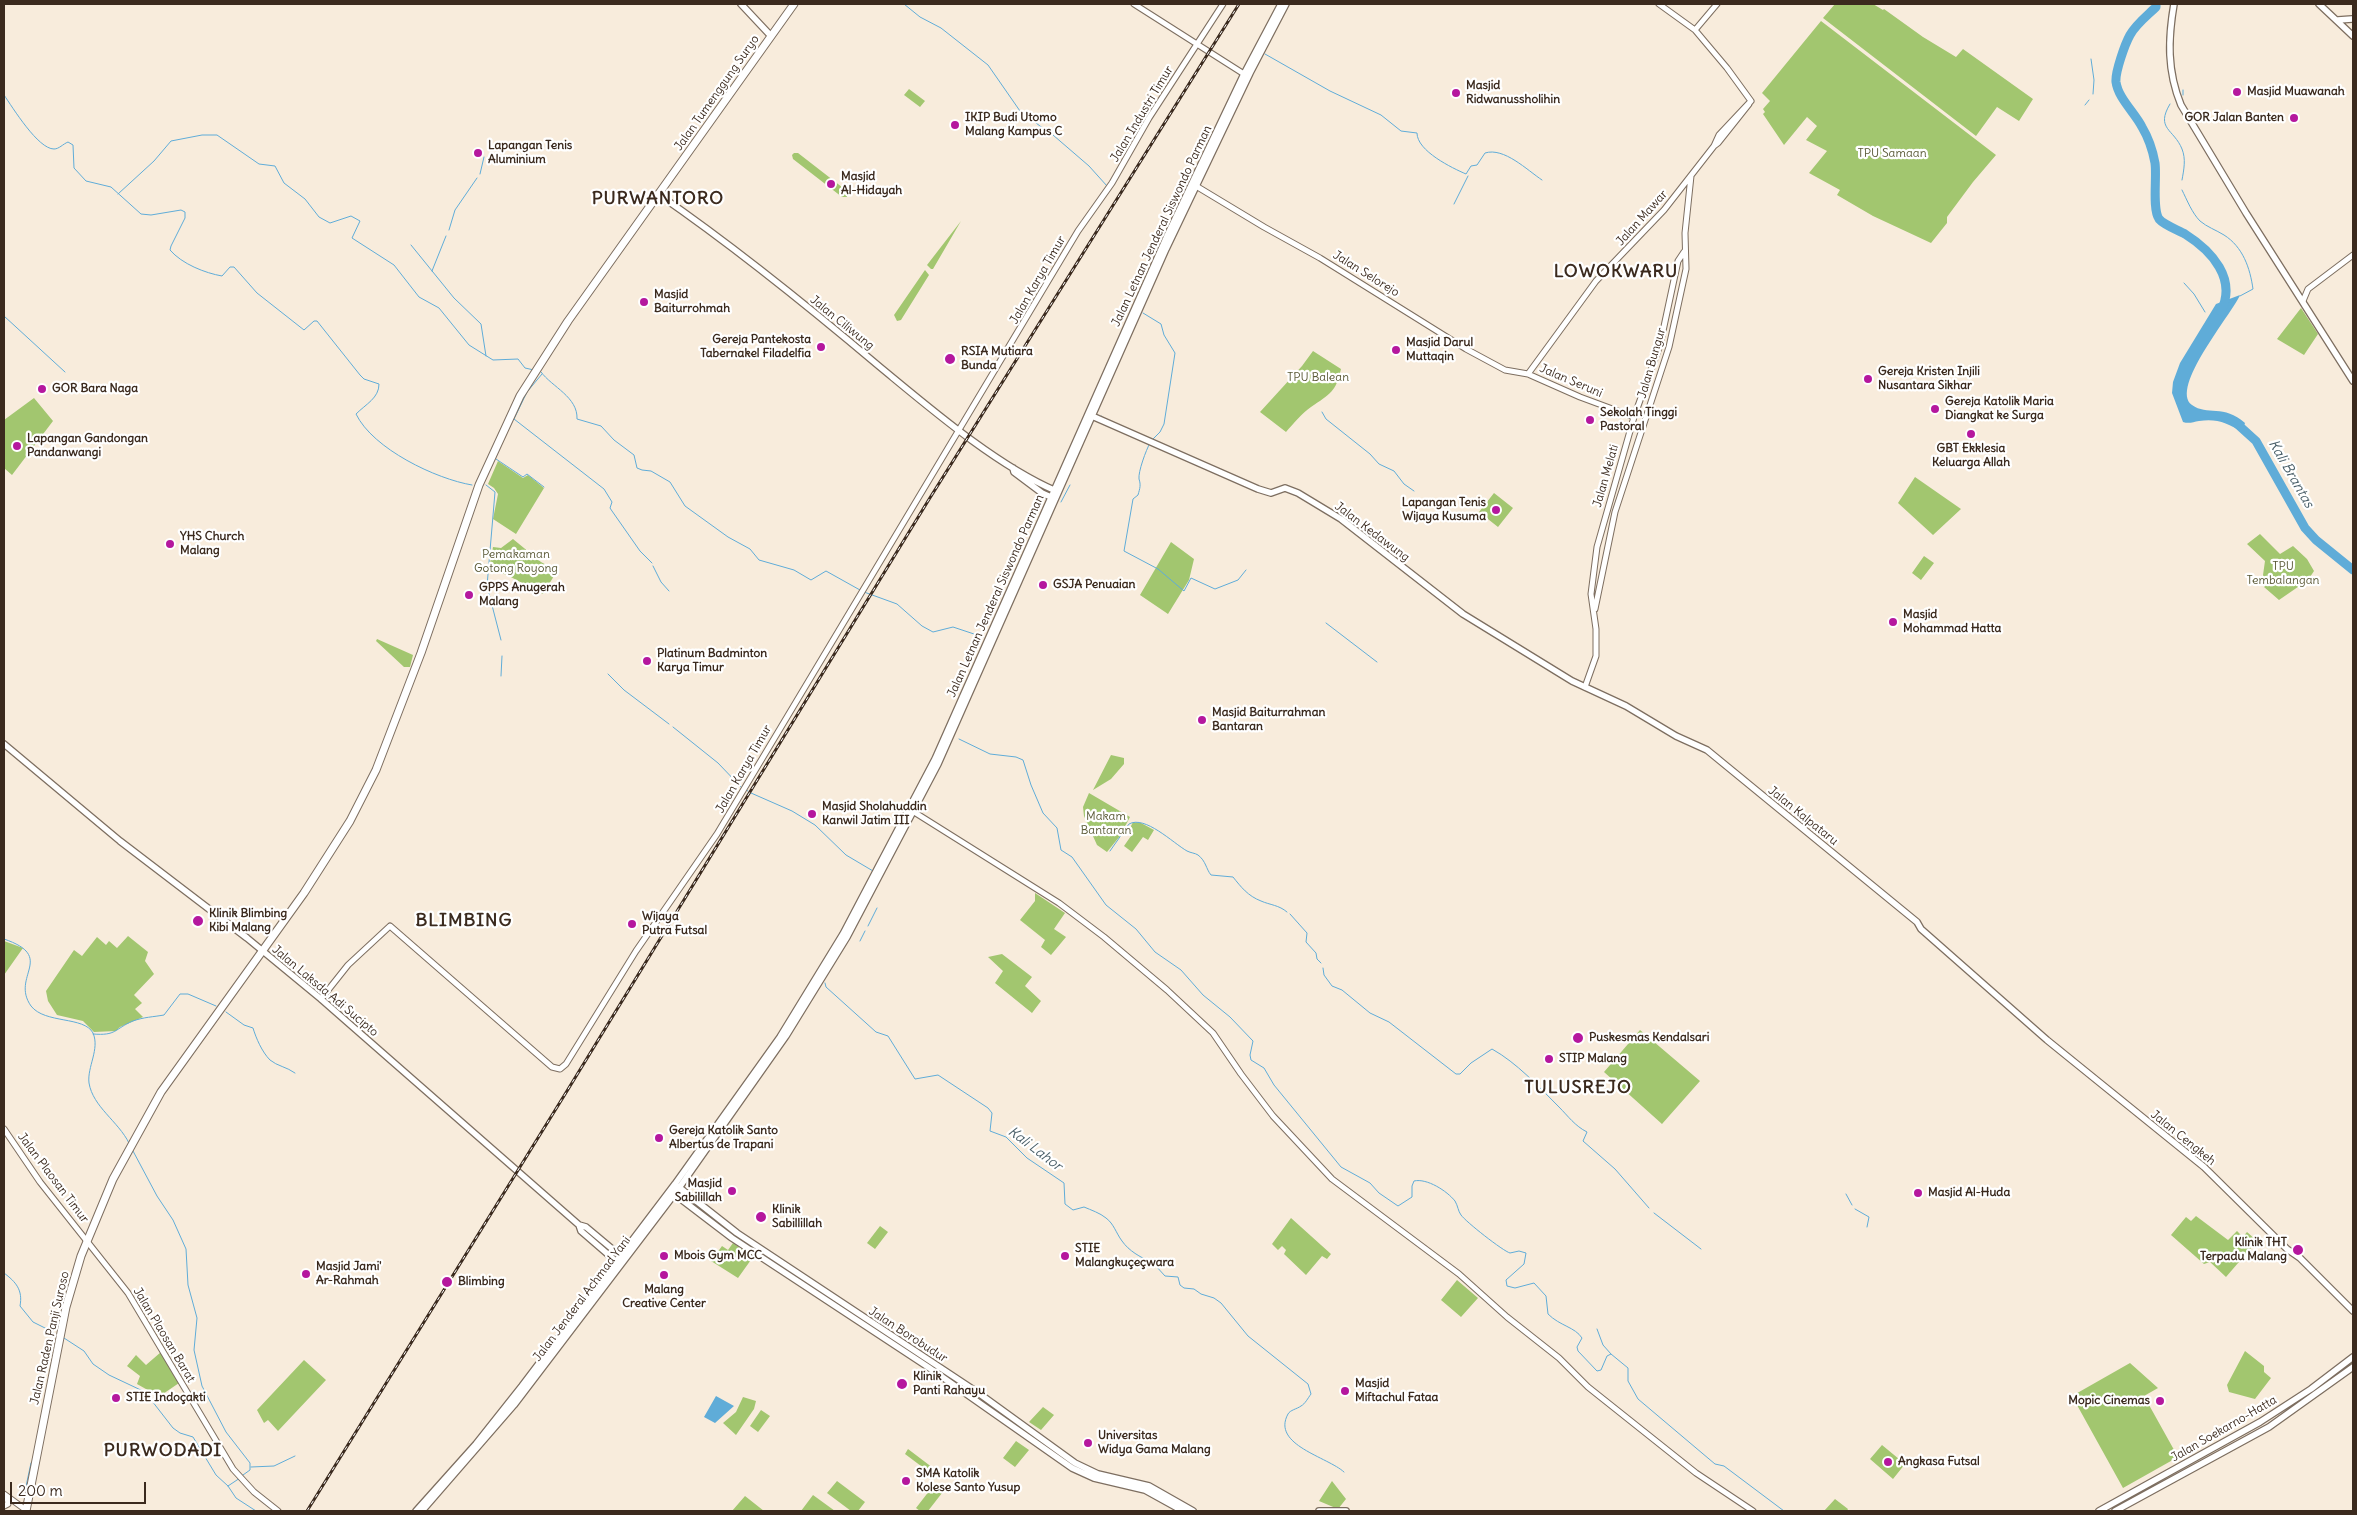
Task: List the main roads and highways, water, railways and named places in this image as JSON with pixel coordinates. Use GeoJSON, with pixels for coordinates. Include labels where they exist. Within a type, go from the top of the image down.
{"type":"FeatureCollection","features":[{"type":"Feature","properties":{"kind":"highway","name":"Jalan Tumenggung Suryo"},"geometry":{"type":"LineString","coordinates":[[533,375],[568,320],[794,4]]}},
{"type":"Feature","properties":{"kind":"highway","name":"Jalan Raden Panji Suroso"},"geometry":{"type":"LineString","coordinates":[[26,1511],[60,1335],[87,1238],[112,1179],[160,1092],[326,860],[350,821],[376,770],[421,653],[479,485],[509,418],[533,375]]}},
{"type":"Feature","properties":{"kind":"main road"},"geometry":{"type":"LineString","coordinates":[[741,4],[771,36]]}},
{"type":"Feature","properties":{"kind":"main road"},"geometry":{"type":"LineString","coordinates":[[1247,73],[1281,4]]}},
{"type":"Feature","properties":{"kind":"main road"},"geometry":{"type":"LineString","coordinates":[[1247,73],[1286,4]]}},
{"type":"Feature","properties":{"kind":"main road"},"geometry":{"type":"LineString","coordinates":[[2174,4],[2169,40],[2170,63],[2176,93],[2181,105],[2246,213],[2353,381]]}},
{"type":"Feature","properties":{"kind":"main road"},"geometry":{"type":"LineString","coordinates":[[2319,4],[2353,36]]}},
{"type":"Feature","properties":{"kind":"main road"},"geometry":{"type":"LineString","coordinates":[[2338,20],[2352,20],[2353,11]]}},
{"type":"Feature","properties":{"kind":"main road","name":"Jalan Letnan Jenderal Siswondo Parman"},"geometry":{"type":"LineString","coordinates":[[749,1092],[848,937],[914,812],[1055,491],[1247,73]]}},
{"type":"Feature","properties":{"kind":"main road","name":"Jalan Letnan Jenderal Siswondo Parman"},"geometry":{"type":"LineString","coordinates":[[1055,491],[1092,416],[1215,140]]}},
{"type":"Feature","properties":{"kind":"main road","name":"Jalan Ciliwung"},"geometry":{"type":"LineString","coordinates":[[658,194],[706,227],[959,429],[1013,468],[1055,491]]}},
{"type":"Feature","properties":{"kind":"main road","name":"Jalan Kedawung"},"geometry":{"type":"LineString","coordinates":[[1092,416],[1266,492],[1286,488],[1298,493],[1341,519],[1454,608],[1518,646]]}},
{"type":"Feature","properties":{"kind":"main road","name":"Jalan Ciliwung"},"geometry":{"type":"LineString","coordinates":[[1013,468],[1014,472],[1052,498]]}},
{"type":"Feature","properties":{"kind":"main road","name":"Jalan Kalpataru"},"geometry":{"type":"LineString","coordinates":[[1518,646],[1585,688],[1633,710],[1676,736],[1707,750],[1912,918],[1921,929],[2047,1040]]}},
{"type":"Feature","properties":{"kind":"main road","name":"Jalan Letnan Jenderal Siswondo Parman"},"geometry":{"type":"LineString","coordinates":[[731,1107],[804,1000],[843,934],[915,800],[962,705]]}},
{"type":"Feature","properties":{"kind":"main road","name":"Jalan Laksda Adi Sucipto"},"geometry":{"type":"LineString","coordinates":[[4,744],[120,842],[261,950],[320,999],[579,1225],[582,1231],[620,1261]]}},
{"type":"Feature","properties":{"kind":"main road","name":"Jalan Cengkeh"},"geometry":{"type":"LineString","coordinates":[[2047,1040],[2200,1164],[2353,1311]]}},
{"type":"Feature","properties":{"kind":"main road","name":"Jalan Jenderal Achmad Yani"},"geometry":{"type":"LineString","coordinates":[[422,1511],[512,1404],[727,1118],[749,1092]]}},
{"type":"Feature","properties":{"kind":"main road","name":"Jalan Jenderal Achmad Yani"},"geometry":{"type":"LineString","coordinates":[[727,1118],[731,1107]]}},
{"type":"Feature","properties":{"kind":"main road","name":"Jalan Borobudur"},"geometry":{"type":"LineString","coordinates":[[677,1186],[722,1222],[966,1389],[1073,1466],[1101,1480],[1145,1490],[1183,1511]]}},
{"type":"Feature","properties":{"kind":"main road","name":"Jalan Jenderal Achmad Yani"},"geometry":{"type":"LineString","coordinates":[[416,1511],[512,1404],[612,1268],[620,1261],[628,1246],[672,1193]]}},
{"type":"Feature","properties":{"kind":"main road","name":"Jalan Borobudur"},"geometry":{"type":"LineString","coordinates":[[672,1193],[718,1228],[966,1389]]}},
{"type":"Feature","properties":{"kind":"main road"},"geometry":{"type":"LineString","coordinates":[[718,1228],[722,1222]]}},
{"type":"Feature","properties":{"kind":"main road"},"geometry":{"type":"LineString","coordinates":[[612,1268],[611,1252],[628,1246]]}},
{"type":"Feature","properties":{"kind":"main road","name":"Jalan Soekarno-Hatta"},"geometry":{"type":"LineString","coordinates":[[2099,1511],[2260,1422],[2311,1389],[2353,1357]]}},
{"type":"Feature","properties":{"kind":"main road","name":"Jalan Soekarno-Hatta"},"geometry":{"type":"LineString","coordinates":[[2115,1511],[2269,1427],[2353,1367]]}},
{"type":"Feature","properties":{"kind":"main road","name":"Jalan Borobudur"},"geometry":{"type":"LineString","coordinates":[[1073,1466],[1149,1486],[1193,1511]]}},
{"type":"Feature","properties":{"kind":"main road"},"geometry":{"type":"LineString","coordinates":[[2176,1469],[2180,1477]]}},
{"type":"Feature","properties":{"kind":"main road"},"geometry":{"type":"LineString","coordinates":[[2134,1492],[2138,1499]]}},
{"type":"Feature","properties":{"kind":"main road"},"geometry":{"type":"LineString","coordinates":[[1319,1511],[1346,1511]]}},
{"type":"Feature","properties":{"kind":"water"},"geometry":{"type":"Polygon","coordinates":[[[2240,295],[2195,368],[2189,383],[2187,396],[2192,405],[2198,408],[2223,412],[2237,417],[2245,423],[2242,432],[2227,424],[2216,421],[2183,422],[2172,393],[2173,382],[2180,363],[2216,304],[2240,295]]]}},
{"type":"Feature","properties":{"kind":"water"},"geometry":{"type":"Polygon","coordinates":[[[716,1396],[734,1406],[715,1423],[704,1417],[716,1396]]]}},
{"type":"Feature","properties":{"kind":"waterway"},"geometry":{"type":"LineString","coordinates":[[904,4],[920,17],[941,28],[988,65],[1020,111],[1048,132]]}},
{"type":"Feature","properties":{"kind":"waterway","name":"Kali Brantas"},"geometry":{"type":"LineString","coordinates":[[2156,4],[2156,7],[2139,23],[2130,35],[2117,72],[2117,88],[2139,122],[2152,149],[2155,163],[2156,208],[2159,219],[2195,241],[2212,257],[2219,267],[2224,277],[2226,288],[2221,311]]}},
{"type":"Feature","properties":{"kind":"waterway"},"geometry":{"type":"LineString","coordinates":[[1265,54],[1330,91],[1381,115],[1401,131],[1417,133],[1423,146],[1436,158],[1466,174],[1471,166],[1477,165],[1485,153],[1492,152],[1500,153],[1515,160],[1542,180]]}},
{"type":"Feature","properties":{"kind":"waterway"},"geometry":{"type":"LineString","coordinates":[[2091,59],[2094,80],[2093,94]]}},
{"type":"Feature","properties":{"kind":"waterway"},"geometry":{"type":"LineString","coordinates":[[2183,90],[2183,95]]}},
{"type":"Feature","properties":{"kind":"waterway"},"geometry":{"type":"LineString","coordinates":[[4,95],[26,127],[41,142],[54,149],[68,142],[73,145],[74,168],[86,181],[111,187],[141,214],[151,215],[181,210],[185,212],[185,218],[170,250],[181,260],[208,273],[222,276],[230,267],[234,267],[257,293],[304,330],[314,321],[317,321],[360,375],[364,379],[379,384],[374,397],[356,414],[364,427],[376,439],[407,460],[441,476],[472,485]]}},
{"type":"Feature","properties":{"kind":"waterway"},"geometry":{"type":"LineString","coordinates":[[2085,105],[2089,100]]}},
{"type":"Feature","properties":{"kind":"waterway"},"geometry":{"type":"LineString","coordinates":[[2170,104],[2164,119],[2167,128],[2179,142],[2182,149],[2184,157],[2182,180]]}},
{"type":"Feature","properties":{"kind":"waterway"},"geometry":{"type":"LineString","coordinates":[[118,194],[154,161],[171,141],[202,135],[217,135],[259,164],[275,166],[284,183],[305,199],[319,217],[330,223],[351,216],[360,221],[352,238],[394,265],[419,297],[439,308],[469,345],[493,360],[518,359],[525,368],[534,370]]}},
{"type":"Feature","properties":{"kind":"waterway"},"geometry":{"type":"LineString","coordinates":[[1053,135],[1089,166],[1107,186]]}},
{"type":"Feature","properties":{"kind":"waterway"},"geometry":{"type":"LineString","coordinates":[[480,174],[484,157]]}},
{"type":"Feature","properties":{"kind":"waterway"},"geometry":{"type":"LineString","coordinates":[[1454,204],[1468,176]]}},
{"type":"Feature","properties":{"kind":"waterway"},"geometry":{"type":"LineString","coordinates":[[449,230],[455,210],[477,178]]}},
{"type":"Feature","properties":{"kind":"waterway"},"geometry":{"type":"LineString","coordinates":[[2182,190],[2197,218],[2231,240],[2241,252],[2250,273],[2253,289],[2240,296]]}},
{"type":"Feature","properties":{"kind":"waterway"},"geometry":{"type":"LineString","coordinates":[[432,271],[446,236]]}},
{"type":"Feature","properties":{"kind":"waterway"},"geometry":{"type":"LineString","coordinates":[[411,245],[454,298],[481,324],[486,356]]}},
{"type":"Feature","properties":{"kind":"waterway"},"geometry":{"type":"LineString","coordinates":[[2184,283],[2194,294],[2205,312]]}},
{"type":"Feature","properties":{"kind":"waterway"},"geometry":{"type":"LineString","coordinates":[[1143,313],[1161,324],[1164,335],[1175,353],[1164,424],[1160,432],[1152,440]]}},
{"type":"Feature","properties":{"kind":"waterway"},"geometry":{"type":"LineString","coordinates":[[4,316],[65,372]]}},
{"type":"Feature","properties":{"kind":"waterway"},"geometry":{"type":"LineString","coordinates":[[541,372],[569,398],[576,411],[577,419],[601,426],[614,440],[634,455],[637,468],[651,471],[670,482],[685,506],[728,537],[750,549],[759,560],[794,570],[811,580],[826,571],[860,590]]}},
{"type":"Feature","properties":{"kind":"waterway"},"geometry":{"type":"LineString","coordinates":[[542,374],[527,392],[514,419],[604,489],[612,502],[610,508],[640,551],[652,563]]}},
{"type":"Feature","properties":{"kind":"waterway"},"geometry":{"type":"LineString","coordinates":[[1322,412],[1326,419],[1370,454],[1379,464],[1394,471],[1404,484],[1414,491]]}},
{"type":"Feature","properties":{"kind":"waterway","name":"Kali Brantas"},"geometry":{"type":"LineString","coordinates":[[2235,422],[2256,441],[2305,528],[2316,540],[2353,570]]}},
{"type":"Feature","properties":{"kind":"waterway"},"geometry":{"type":"LineString","coordinates":[[1150,443],[1140,471],[1138,495],[1133,499],[1124,551],[1158,569],[1184,591],[1191,578],[1215,589],[1238,580],[1246,570]]}},
{"type":"Feature","properties":{"kind":"waterway"},"geometry":{"type":"LineString","coordinates":[[496,459],[523,477],[527,474],[544,487]]}},
{"type":"Feature","properties":{"kind":"waterway"},"geometry":{"type":"LineString","coordinates":[[486,485],[495,492],[487,586],[501,640]]}},
{"type":"Feature","properties":{"kind":"waterway"},"geometry":{"type":"LineString","coordinates":[[1061,502],[1070,485]]}},
{"type":"Feature","properties":{"kind":"waterway"},"geometry":{"type":"LineString","coordinates":[[653,566],[661,582],[669,591]]}},
{"type":"Feature","properties":{"kind":"waterway"},"geometry":{"type":"LineString","coordinates":[[864,592],[897,604],[922,626],[933,632],[953,627],[983,637]]}},
{"type":"Feature","properties":{"kind":"waterway"},"geometry":{"type":"LineString","coordinates":[[1326,623],[1377,662]]}},
{"type":"Feature","properties":{"kind":"waterway"},"geometry":{"type":"LineString","coordinates":[[501,676],[502,656]]}},
{"type":"Feature","properties":{"kind":"waterway"},"geometry":{"type":"LineString","coordinates":[[608,674],[624,690],[669,724]]}},
{"type":"Feature","properties":{"kind":"waterway"},"geometry":{"type":"LineString","coordinates":[[673,727],[718,763],[741,787]]}},
{"type":"Feature","properties":{"kind":"waterway"},"geometry":{"type":"LineString","coordinates":[[959,739],[990,754],[1016,757],[1023,760],[1043,813],[1057,828],[1061,850],[1072,857],[1106,905],[1136,929],[1155,952],[1181,970],[1203,995],[1230,1017],[1253,1041],[1250,1055],[1251,1060],[1264,1068],[1274,1085],[1341,1167],[1370,1183],[1379,1193],[1398,1206],[1412,1197],[1414,1181],[1431,1183],[1451,1197],[1464,1219],[1493,1242],[1510,1253],[1519,1251],[1526,1253],[1524,1264],[1506,1280],[1507,1286],[1515,1288],[1534,1283],[1546,1296],[1548,1314],[1575,1331],[1582,1338],[1577,1347],[1578,1351],[1597,1371],[1601,1370],[1607,1356],[1611,1354],[1628,1368],[1628,1381],[1638,1399],[1715,1464],[1724,1466],[1784,1511]]}},
{"type":"Feature","properties":{"kind":"waterway"},"geometry":{"type":"LineString","coordinates":[[751,793],[792,811],[815,825],[846,855],[873,871]]}},
{"type":"Feature","properties":{"kind":"waterway"},"geometry":{"type":"LineString","coordinates":[[1110,851],[1129,824],[1143,823],[1159,831],[1187,851],[1198,855],[1211,875],[1233,877],[1252,897],[1287,912]]}},
{"type":"Feature","properties":{"kind":"waterway"},"geometry":{"type":"LineString","coordinates":[[868,926],[877,908]]}},
{"type":"Feature","properties":{"kind":"waterway"},"geometry":{"type":"LineString","coordinates":[[1290,914],[1307,933],[1306,942],[1316,953],[1317,959],[1321,963]]}},
{"type":"Feature","properties":{"kind":"waterway"},"geometry":{"type":"LineString","coordinates":[[860,941],[865,931]]}},
{"type":"Feature","properties":{"kind":"waterway"},"geometry":{"type":"LineString","coordinates":[[4,939],[20,946],[28,953],[30,968],[25,985],[26,995],[31,1006],[37,1012],[45,1015],[81,1024],[93,1033],[95,1045],[89,1077],[91,1092],[129,1143]]}},
{"type":"Feature","properties":{"kind":"waterway"},"geometry":{"type":"LineString","coordinates":[[1323,968],[1324,975],[1332,986],[1342,990],[1370,1013],[1389,1022],[1456,1074],[1460,1074],[1471,1063],[1492,1049],[1510,1061],[1535,1083],[1575,1124],[1587,1132],[1583,1141],[1615,1169],[1649,1208]]}},
{"type":"Feature","properties":{"kind":"waterway","name":"Kali Lahor"},"geometry":{"type":"LineString","coordinates":[[825,983],[826,987],[876,1032],[888,1036],[915,1079],[938,1075],[988,1108],[992,1113],[990,1131],[1006,1137],[1027,1158],[1064,1183],[1065,1204],[1073,1210],[1084,1207],[1104,1216],[1109,1220],[1128,1248],[1151,1262]]}},
{"type":"Feature","properties":{"kind":"waterway"},"geometry":{"type":"LineString","coordinates":[[93,1034],[111,1033],[133,1021],[164,1015],[180,994],[188,994],[216,1006]]}},
{"type":"Feature","properties":{"kind":"waterway"},"geometry":{"type":"LineString","coordinates":[[226,1012],[244,1025],[253,1028],[264,1053],[270,1060],[295,1073]]}},
{"type":"Feature","properties":{"kind":"waterway"},"geometry":{"type":"LineString","coordinates":[[133,1151],[157,1196],[173,1220],[186,1249],[188,1285],[197,1318],[194,1350],[202,1386],[226,1432],[250,1463],[250,1470],[243,1475]]}},
{"type":"Feature","properties":{"kind":"waterway"},"geometry":{"type":"LineString","coordinates":[[1846,1194],[1852,1205]]}},
{"type":"Feature","properties":{"kind":"waterway"},"geometry":{"type":"LineString","coordinates":[[1855,1209],[1869,1217],[1867,1227]]}},
{"type":"Feature","properties":{"kind":"waterway"},"geometry":{"type":"LineString","coordinates":[[1654,1213],[1701,1249]]}},
{"type":"Feature","properties":{"kind":"waterway"},"geometry":{"type":"LineString","coordinates":[[1155,1265],[1165,1276],[1178,1277],[1180,1285],[1184,1288],[1194,1289],[1221,1303],[1248,1336],[1308,1384],[1311,1394],[1302,1405],[1288,1414],[1285,1425],[1287,1434],[1304,1449],[1344,1472]]}},
{"type":"Feature","properties":{"kind":"waterway"},"geometry":{"type":"LineString","coordinates":[[4,1273],[18,1287],[21,1300],[20,1306],[33,1322],[53,1332]]}},
{"type":"Feature","properties":{"kind":"waterway"},"geometry":{"type":"LineString","coordinates":[[1597,1329],[1603,1345],[1611,1354]]}},
{"type":"Feature","properties":{"kind":"waterway"},"geometry":{"type":"LineString","coordinates":[[64,1338],[84,1351],[93,1364],[109,1375],[145,1392],[173,1428],[180,1433],[193,1437],[216,1475],[228,1486],[236,1498],[256,1511]]}},
{"type":"Feature","properties":{"kind":"waterway"},"geometry":{"type":"LineString","coordinates":[[251,1467],[274,1466],[295,1456]]}},
{"type":"Feature","properties":{"kind":"waterway"},"geometry":{"type":"LineString","coordinates":[[25,1491],[31,1463]]}},
{"type":"Feature","properties":{"kind":"waterway"},"geometry":{"type":"LineString","coordinates":[[228,1486],[240,1478]]}},
{"type":"Feature","properties":{"kind":"railway"},"geometry":{"type":"LineString","coordinates":[[307,1511],[567,1091],[928,501],[1239,4]]}},
{"type":"Feature","properties":{"kind":"place","name":"Masjid Muawanah"},"geometry":{"type":"Point","coordinates":[2237,92]}},
{"type":"Feature","properties":{"kind":"place","name":"Masjid Ridwanussholihin"},"geometry":{"type":"Point","coordinates":[1456,93]}},
{"type":"Feature","properties":{"kind":"place","name":"GOR Jalan Banten"},"geometry":{"type":"Point","coordinates":[2294,118]}},
{"type":"Feature","properties":{"kind":"place","name":"IKIP Budi Utomo Malang Kampus C"},"geometry":{"type":"Point","coordinates":[955,125]}},
{"type":"Feature","properties":{"kind":"place","name":"Lapangan Tenis Aluminium"},"geometry":{"type":"Point","coordinates":[478,153]}},
{"type":"Feature","properties":{"kind":"place","name":"Masjid Al-Hidayah"},"geometry":{"type":"Point","coordinates":[831,184]}},
{"type":"Feature","properties":{"kind":"place","name":"Masjid Baiturrohmah"},"geometry":{"type":"Point","coordinates":[644,302]}},
{"type":"Feature","properties":{"kind":"place","name":"Gereja Pantekosta Tabernakel Filadelfia"},"geometry":{"type":"Point","coordinates":[821,347]}},
{"type":"Feature","properties":{"kind":"place","name":"Masjid Darul Muttaqin"},"geometry":{"type":"Point","coordinates":[1396,350]}},
{"type":"Feature","properties":{"kind":"place","name":"RSIA Mutiara Bunda"},"geometry":{"type":"Point","coordinates":[950,359]}},
{"type":"Feature","properties":{"kind":"place","name":"Gereja Kristen Injili Nusantara Sikhar"},"geometry":{"type":"Point","coordinates":[1868,379]}},
{"type":"Feature","properties":{"kind":"place","name":"GOR Bara Naga"},"geometry":{"type":"Point","coordinates":[42,389]}},
{"type":"Feature","properties":{"kind":"place","name":"Gereja Katolik Maria Diangkat ke Surga"},"geometry":{"type":"Point","coordinates":[1935,409]}},
{"type":"Feature","properties":{"kind":"place","name":"Sekolah Tinggi Pastoral"},"geometry":{"type":"Point","coordinates":[1590,420]}},
{"type":"Feature","properties":{"kind":"place","name":"GBT Ekklesia Keluarga Allah"},"geometry":{"type":"Point","coordinates":[1971,434]}},
{"type":"Feature","properties":{"kind":"place","name":"Lapangan Gandongan Pandanwangi"},"geometry":{"type":"Point","coordinates":[17,446]}},
{"type":"Feature","properties":{"kind":"place","name":"Lapangan Tenis Wijaya Kusuma"},"geometry":{"type":"Point","coordinates":[1496,510]}},
{"type":"Feature","properties":{"kind":"place","name":"YHS Church Malang"},"geometry":{"type":"Point","coordinates":[170,544]}},
{"type":"Feature","properties":{"kind":"place","name":"GSJA Penuaian"},"geometry":{"type":"Point","coordinates":[1043,585]}},
{"type":"Feature","properties":{"kind":"place","name":"GPPS Anugerah Malang"},"geometry":{"type":"Point","coordinates":[469,595]}},
{"type":"Feature","properties":{"kind":"place","name":"Masjid Mohammad Hatta"},"geometry":{"type":"Point","coordinates":[1893,622]}},
{"type":"Feature","properties":{"kind":"place","name":"Platinum Badminton Karya Timur"},"geometry":{"type":"Point","coordinates":[647,661]}},
{"type":"Feature","properties":{"kind":"place","name":"Masjid Baiturrahman Bantaran"},"geometry":{"type":"Point","coordinates":[1202,720]}},
{"type":"Feature","properties":{"kind":"place","name":"Masjid Sholahuddin Kanwil Jatim III"},"geometry":{"type":"Point","coordinates":[812,814]}},
{"type":"Feature","properties":{"kind":"place","name":"Klinik Blimbing Kibi Malang"},"geometry":{"type":"Point","coordinates":[198,921]}},
{"type":"Feature","properties":{"kind":"place","name":"Wijaya Putra Futsal"},"geometry":{"type":"Point","coordinates":[632,924]}},
{"type":"Feature","properties":{"kind":"place","name":"Puskesmas Kendalsari"},"geometry":{"type":"Point","coordinates":[1578,1038]}},
{"type":"Feature","properties":{"kind":"place","name":"STIP Malang"},"geometry":{"type":"Point","coordinates":[1549,1059]}},
{"type":"Feature","properties":{"kind":"place","name":"Gereja Katolik Santo Albertus de Trapani"},"geometry":{"type":"Point","coordinates":[659,1138]}},
{"type":"Feature","properties":{"kind":"place","name":"Masjid Sabilillah"},"geometry":{"type":"Point","coordinates":[732,1191]}},
{"type":"Feature","properties":{"kind":"place","name":"Masjid Al-Huda"},"geometry":{"type":"Point","coordinates":[1918,1193]}},
{"type":"Feature","properties":{"kind":"place","name":"Klinik Sabillillah"},"geometry":{"type":"Point","coordinates":[761,1217]}},
{"type":"Feature","properties":{"kind":"place","name":"Klinik THT Terpadu Malang"},"geometry":{"type":"Point","coordinates":[2298,1250]}},
{"type":"Feature","properties":{"kind":"place","name":"Mbois Gym MCC"},"geometry":{"type":"Point","coordinates":[664,1256]}},
{"type":"Feature","properties":{"kind":"place","name":"STIE Malangkuçeçwara"},"geometry":{"type":"Point","coordinates":[1065,1256]}},
{"type":"Feature","properties":{"kind":"place","name":"Masjid Jami' Ar-Rahmah"},"geometry":{"type":"Point","coordinates":[306,1274]}},
{"type":"Feature","properties":{"kind":"place","name":"Malang Creative Center"},"geometry":{"type":"Point","coordinates":[664,1275]}},
{"type":"Feature","properties":{"kind":"place","name":"Blimbing"},"geometry":{"type":"Point","coordinates":[447,1282]}},
{"type":"Feature","properties":{"kind":"place","name":"Klinik Panti Rahayu"},"geometry":{"type":"Point","coordinates":[902,1384]}},
{"type":"Feature","properties":{"kind":"place","name":"Masjid Miftachul Fataa"},"geometry":{"type":"Point","coordinates":[1345,1391]}},
{"type":"Feature","properties":{"kind":"place","name":"STIE Indoçakti"},"geometry":{"type":"Point","coordinates":[116,1398]}},
{"type":"Feature","properties":{"kind":"place","name":"Mopic Cinemas"},"geometry":{"type":"Point","coordinates":[2160,1401]}},
{"type":"Feature","properties":{"kind":"place","name":"Universitas Widya Gama Malang"},"geometry":{"type":"Point","coordinates":[1088,1443]}},
{"type":"Feature","properties":{"kind":"place","name":"Angkasa Futsal"},"geometry":{"type":"Point","coordinates":[1888,1462]}},
{"type":"Feature","properties":{"kind":"place","name":"SMA Katolik Kolese Santo Yusup"},"geometry":{"type":"Point","coordinates":[906,1481]}},
{"type":"Feature","properties":{"kind":"district","name":"PURWANTORO"},"geometry":{"type":"Point","coordinates":[658,199]}},
{"type":"Feature","properties":{"kind":"district","name":"LOWOKWARU"},"geometry":{"type":"Point","coordinates":[1616,272]}},
{"type":"Feature","properties":{"kind":"district","name":"BLIMBING"},"geometry":{"type":"Point","coordinates":[464,921]}},
{"type":"Feature","properties":{"kind":"district","name":"TULUSREJO"},"geometry":{"type":"Point","coordinates":[1578,1088]}},
{"type":"Feature","properties":{"kind":"district","name":"PURWODADI"},"geometry":{"type":"Point","coordinates":[163,1451]}},
{"type":"Feature","properties":{"kind":"park label","name":"TPU Samaan"},"geometry":{"type":"Point","coordinates":[1892,154]}},
{"type":"Feature","properties":{"kind":"park label","name":"TPU Balean"},"geometry":{"type":"Point","coordinates":[1318,378]}},
{"type":"Feature","properties":{"kind":"park label","name":"Pemakaman Gotong Royong"},"geometry":{"type":"Point","coordinates":[516,562]}},
{"type":"Feature","properties":{"kind":"park label","name":"TPU Tembalangan"},"geometry":{"type":"Point","coordinates":[2283,574]}},
{"type":"Feature","properties":{"kind":"park label","name":"Makam Bantaran"},"geometry":{"type":"Point","coordinates":[1106,824]}}]}
